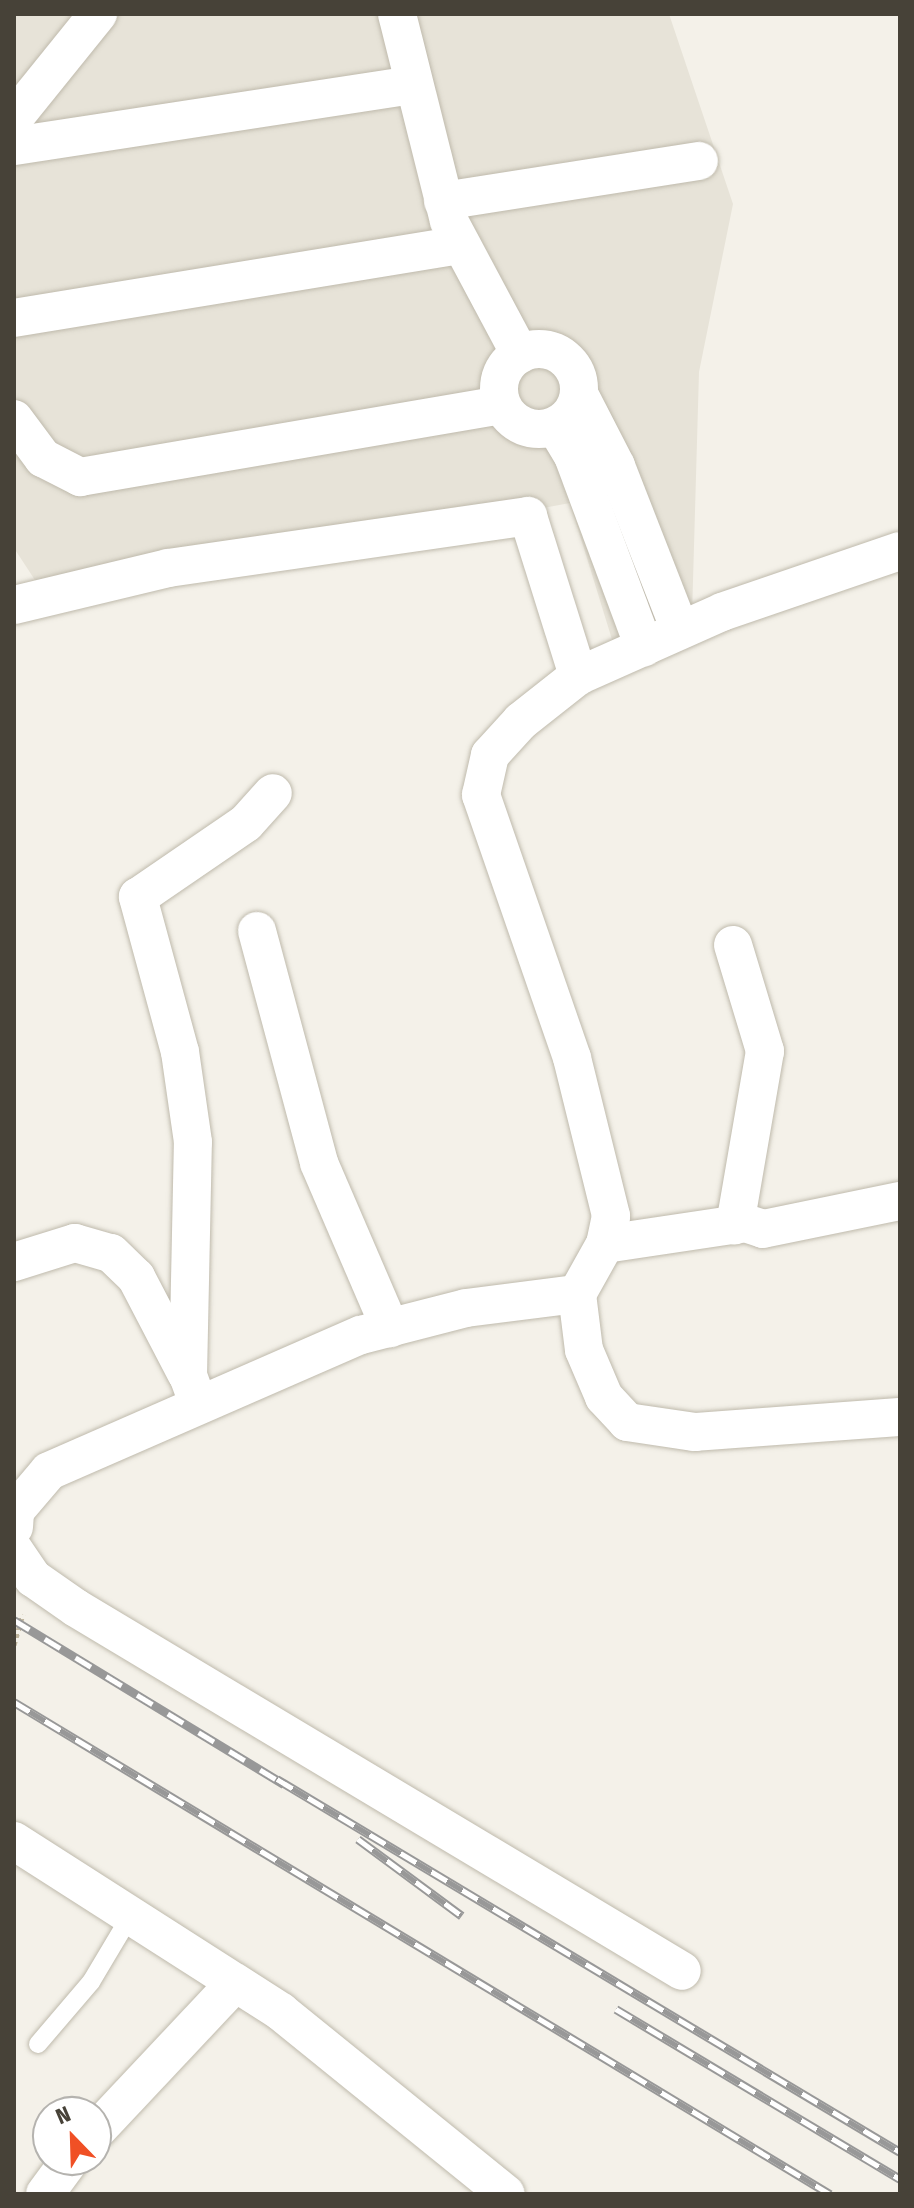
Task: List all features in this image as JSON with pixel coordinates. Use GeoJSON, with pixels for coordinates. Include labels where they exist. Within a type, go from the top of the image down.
{"type":"FeatureCollection","features":[{"type":"Feature","properties":{"kind":"street"},"geometry":{"type":"LineString","coordinates":[[14,118],[98,14]]}},
{"type":"Feature","properties":{"kind":"street"},"geometry":{"type":"LineString","coordinates":[[397,14],[443,201],[461,245],[520,354]]}},
{"type":"Feature","properties":{"kind":"street"},"geometry":{"type":"LineString","coordinates":[[14,146],[413,85]]}},
{"type":"Feature","properties":{"kind":"street"},"geometry":{"type":"LineString","coordinates":[[443,201],[699,161]]}},
{"type":"Feature","properties":{"kind":"street"},"geometry":{"type":"LineString","coordinates":[[14,318],[461,245]]}},
{"type":"Feature","properties":{"kind":"street"},"geometry":{"type":"LineString","coordinates":[[579,394],[575,408],[555,426],[529,429],[507,416],[501,405],[499,379],[520,354],[539,349],[564,358],[573,368],[579,394],[616,466],[680,630]]}},
{"type":"Feature","properties":{"kind":"street"},"geometry":{"type":"LineString","coordinates":[[14,419],[43,458],[80,477],[501,405]]}},
{"type":"Feature","properties":{"kind":"street"},"geometry":{"type":"LineString","coordinates":[[555,426],[573,456],[644,647]]}},
{"type":"Feature","properties":{"kind":"street"},"geometry":{"type":"LineString","coordinates":[[14,605],[168,568],[528,516],[578,676]]}},
{"type":"Feature","properties":{"kind":"street"},"geometry":{"type":"LineString","coordinates":[[899,554],[680,630],[578,676],[521,721],[490,755],[481,795],[572,1058],[611,1216],[605,1244],[577,1294],[584,1350],[604,1397],[627,1422],[695,1432],[900,1417]]}},
{"type":"Feature","properties":{"kind":"street"},"geometry":{"type":"LineString","coordinates":[[193,1390],[193,1142],[180,1052],[138,897],[161,877],[246,823],[273,793]]}},
{"type":"Feature","properties":{"kind":"street"},"geometry":{"type":"LineString","coordinates":[[257,931],[319,1163],[390,1328]]}},
{"type":"Feature","properties":{"kind":"street"},"geometry":{"type":"LineString","coordinates":[[733,945],[765,1051],[735,1225]]}},
{"type":"Feature","properties":{"kind":"street"},"geometry":{"type":"LineString","coordinates":[[605,1244],[735,1225],[763,1229],[900,1201]]}},
{"type":"Feature","properties":{"kind":"street"},"geometry":{"type":"LineString","coordinates":[[14,1262],[75,1243],[111,1253],[136,1277],[193,1390]]}},
{"type":"Feature","properties":{"kind":"street"},"geometry":{"type":"LineString","coordinates":[[14,1527],[15,1511],[49,1471],[193,1390],[390,1328],[466,1308],[577,1294]]}},
{"type":"Feature","properties":{"kind":"street"},"geometry":{"type":"LineString","coordinates":[[14,1550],[33,1578],[76,1608],[682,1971]]}},
{"type":"Feature","properties":{"kind":"street"},"geometry":{"type":"LineString","coordinates":[[14,1841],[281,2012],[506,2194]]}},
{"type":"Feature","properties":{"kind":"street"},"geometry":{"type":"LineString","coordinates":[[112,2114],[235,1983]]}},
{"type":"Feature","properties":{"kind":"street"},"geometry":{"type":"LineString","coordinates":[[45,2194],[58,2176]]}},
{"type":"Feature","properties":{"kind":"lane"},"geometry":{"type":"LineString","coordinates":[[38,2044],[91,1982],[131,1915]]}},
{"type":"Feature","properties":{"kind":"shaded area"},"geometry":{"type":"Polygon","coordinates":[[[14,14],[669,14],[733,204],[699,372],[692,616],[614,646],[570,503],[48,600],[14,548],[14,14]]]}},
{"type":"Feature","properties":{"kind":"railway"},"geometry":{"type":"LineString","coordinates":[[14,1620],[284,1784]]}},
{"type":"Feature","properties":{"kind":"railway"},"geometry":{"type":"LineString","coordinates":[[14,1702],[830,2194]]}},
{"type":"Feature","properties":{"kind":"railway"},"geometry":{"type":"LineString","coordinates":[[277,1779],[900,2152]]}},
{"type":"Feature","properties":{"kind":"railway"},"geometry":{"type":"LineString","coordinates":[[358,1839],[462,1916]]}},
{"type":"Feature","properties":{"kind":"railway"},"geometry":{"type":"LineString","coordinates":[[616,2009],[900,2179]]}}]}
